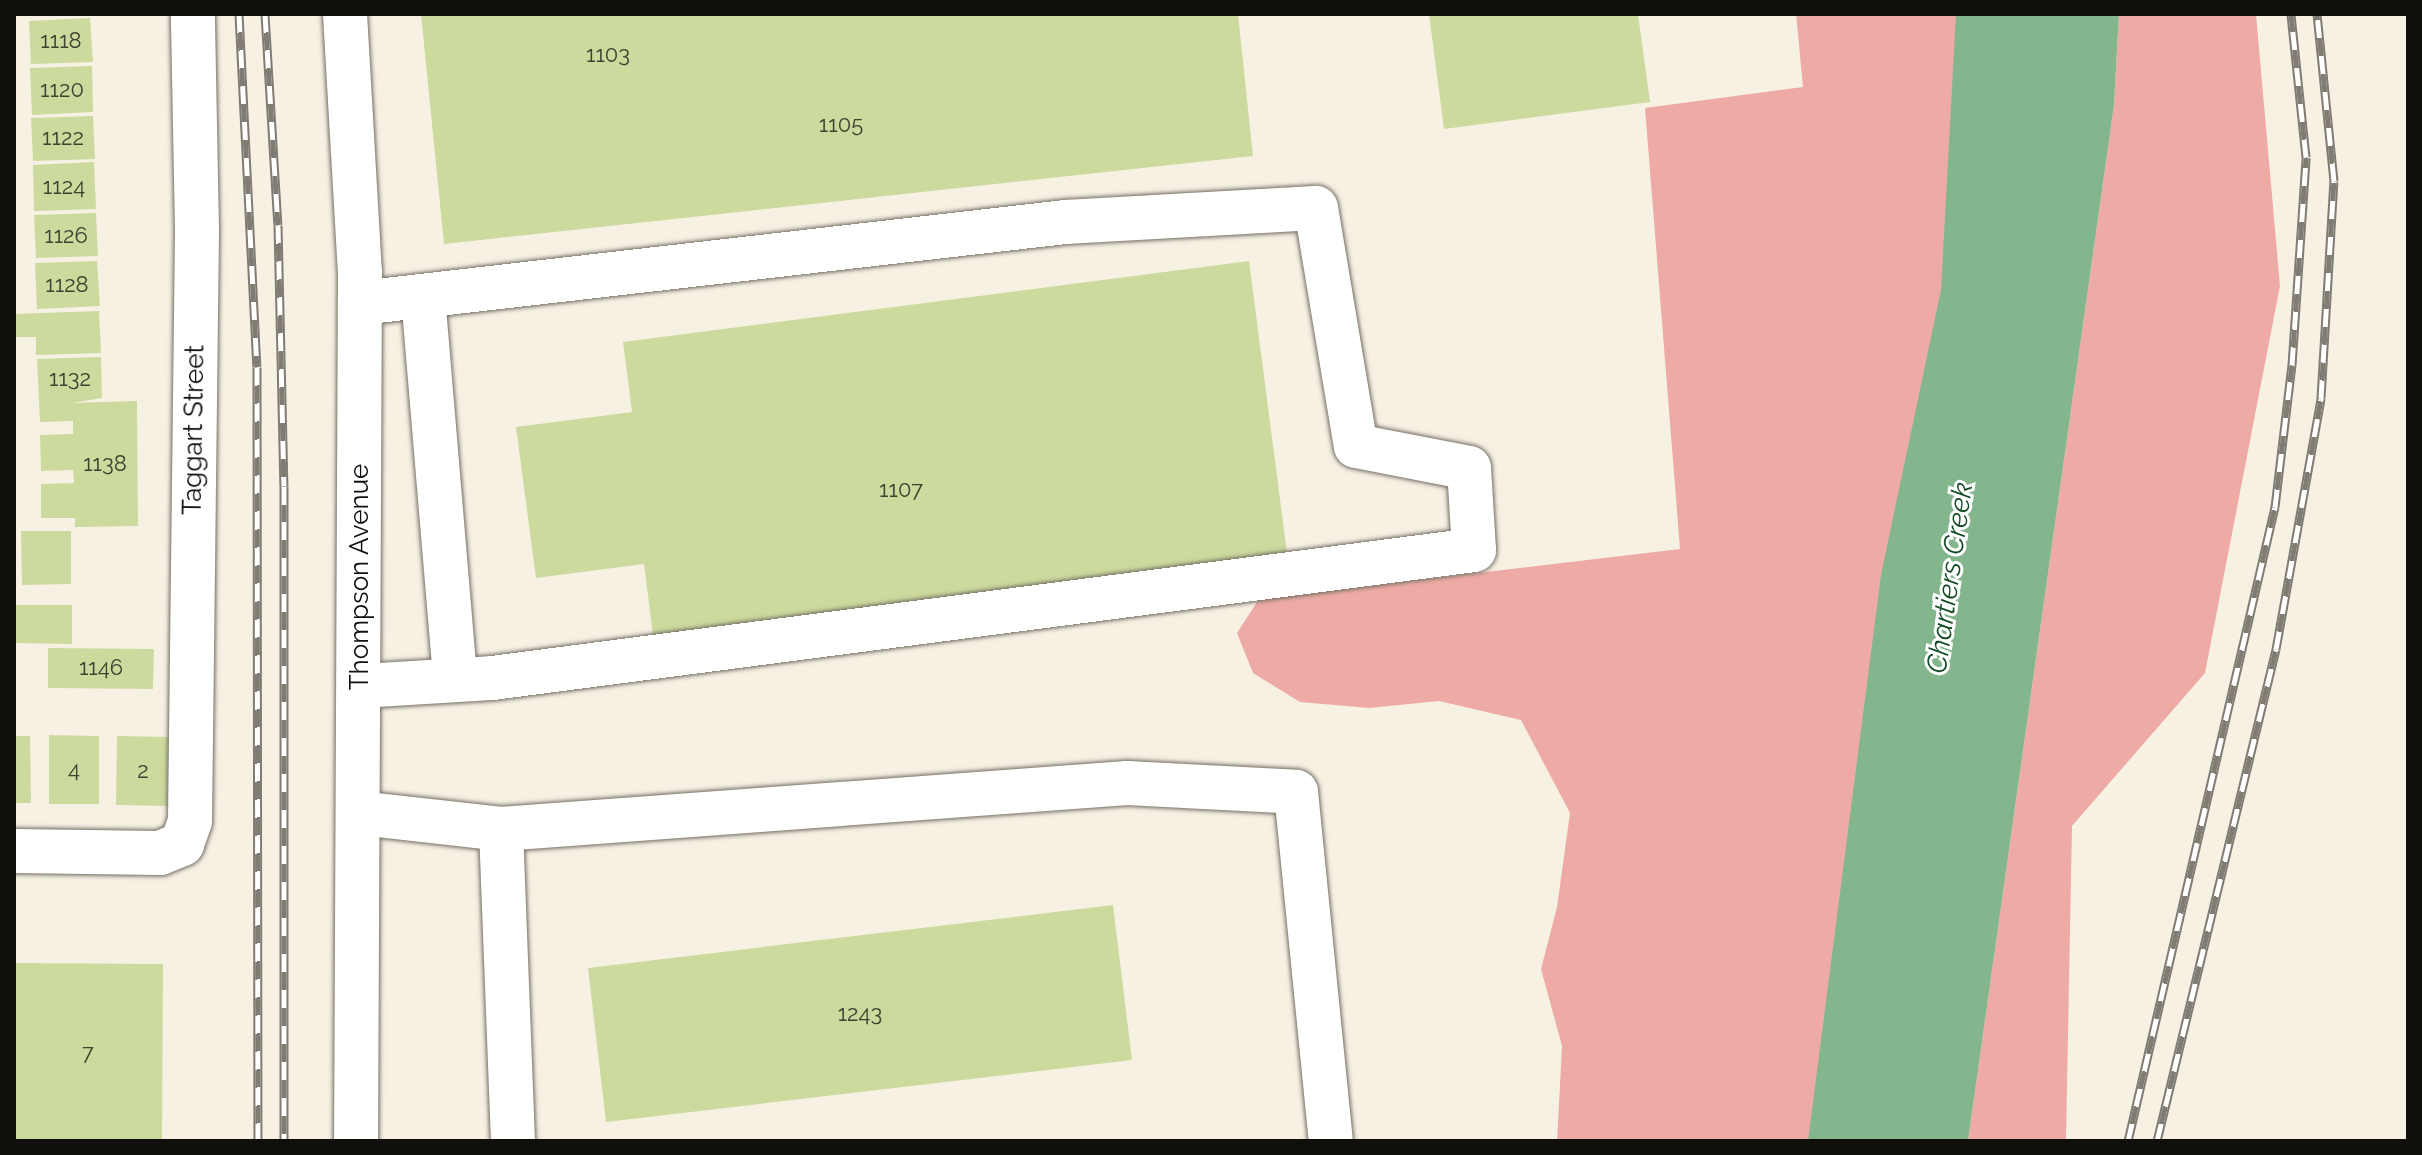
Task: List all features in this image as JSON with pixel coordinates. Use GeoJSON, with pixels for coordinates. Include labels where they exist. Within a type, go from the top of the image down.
{"type":"FeatureCollection","features":[{"type":"Feature","properties":{"kind":"street","name":"Taggart Street"},"geometry":{"type":"LineString","coordinates":[[14,851],[160,853],[182,844],[190,821],[197,230],[193,14]]}},
{"type":"Feature","properties":{"kind":"street","name":"Thompson Avenue"},"geometry":{"type":"LineString","coordinates":[[345,14],[360,303],[361,686],[356,1141]]}},
{"type":"Feature","properties":{"kind":"street"},"geometry":{"type":"LineString","coordinates":[[360,303],[1065,222],[1316,208],[1356,446],[1469,468],[1474,550],[455,680],[361,686]]}},
{"type":"Feature","properties":{"kind":"street"},"geometry":{"type":"LineString","coordinates":[[423,296],[455,680]]}},
{"type":"Feature","properties":{"kind":"street"},"geometry":{"type":"LineString","coordinates":[[359,813],[501,829],[1127,783],[1296,792],[1331,1141]]}},
{"type":"Feature","properties":{"kind":"street"},"geometry":{"type":"LineString","coordinates":[[501,829],[513,1141]]}},
{"type":"Feature","properties":{"kind":"shaded area"},"geometry":{"type":"Polygon","coordinates":[[[1796,14],[1976,14],[1959,304],[1816,1141],[1557,1141],[1562,1046],[1541,969],[1557,907],[1570,813],[1521,720],[1439,701],[1369,708],[1300,702],[1253,673],[1237,633],[1259,599],[1680,549],[1645,108],[1803,87],[1796,14]]]}},
{"type":"Feature","properties":{"kind":"shaded area"},"geometry":{"type":"Polygon","coordinates":[[[2119,14],[2256,14],[2280,286],[2205,673],[2072,826],[2066,1141],[1968,1141],[2114,105],[2119,14]]]}},
{"type":"Feature","properties":{"kind":"water","name":"Chartiers Creek"},"geometry":{"type":"Polygon","coordinates":[[[1956,14],[2119,14],[2114,105],[1968,1141],[1808,1141],[1881,575],[1941,290],[1956,14]]]}},
{"type":"Feature","properties":{"kind":"building"},"geometry":{"type":"Polygon","coordinates":[[[421,14],[1238,14],[1253,156],[444,244],[421,14]]]}},
{"type":"Feature","properties":{"kind":"building"},"geometry":{"type":"Polygon","coordinates":[[[1429,14],[1638,14],[1650,102],[1444,129],[1429,14]]]}},
{"type":"Feature","properties":{"kind":"building"},"geometry":{"type":"Polygon","coordinates":[[[90,18],[93,62],[31,64],[29,21],[90,18]]]}},
{"type":"Feature","properties":{"kind":"building"},"geometry":{"type":"Polygon","coordinates":[[[92,66],[93,112],[32,115],[30,68],[92,66]]]}},
{"type":"Feature","properties":{"kind":"building"},"geometry":{"type":"Polygon","coordinates":[[[93,116],[95,159],[33,161],[31,118],[93,116]]]}},
{"type":"Feature","properties":{"kind":"building"},"geometry":{"type":"Polygon","coordinates":[[[94,162],[96,209],[34,211],[33,165],[94,162]]]}},
{"type":"Feature","properties":{"kind":"building"},"geometry":{"type":"Polygon","coordinates":[[[96,213],[98,256],[36,258],[34,215],[96,213]]]}},
{"type":"Feature","properties":{"kind":"building"},"geometry":{"type":"Polygon","coordinates":[[[97,261],[100,306],[37,309],[35,263],[97,261]]]}},
{"type":"Feature","properties":{"kind":"building"},"geometry":{"type":"Polygon","coordinates":[[[1249,261],[1287,553],[653,635],[644,564],[536,578],[516,427],[632,412],[623,342],[1249,261]]]}},
{"type":"Feature","properties":{"kind":"building"},"geometry":{"type":"Polygon","coordinates":[[[99,311],[101,353],[36,355],[36,337],[14,337],[14,314],[99,311]]]}},
{"type":"Feature","properties":{"kind":"building"},"geometry":{"type":"Polygon","coordinates":[[[101,357],[102,398],[72,403],[137,401],[138,526],[75,527],[75,518],[41,518],[41,484],[74,483],[73,470],[41,471],[40,435],[73,434],[73,421],[40,422],[37,359],[101,357]]]}},
{"type":"Feature","properties":{"kind":"building"},"geometry":{"type":"Polygon","coordinates":[[[21,531],[71,531],[71,584],[22,585],[21,531]]]}},
{"type":"Feature","properties":{"kind":"building"},"geometry":{"type":"Polygon","coordinates":[[[14,605],[72,605],[72,644],[14,643],[14,605]]]}},
{"type":"Feature","properties":{"kind":"building"},"geometry":{"type":"Polygon","coordinates":[[[48,648],[154,649],[153,689],[48,688],[48,648]]]}},
{"type":"Feature","properties":{"kind":"building"},"geometry":{"type":"Polygon","coordinates":[[[49,735],[99,736],[99,804],[49,804],[49,735]]]}},
{"type":"Feature","properties":{"kind":"building"},"geometry":{"type":"Polygon","coordinates":[[[14,736],[30,736],[31,803],[14,803],[14,736]]]}},
{"type":"Feature","properties":{"kind":"building"},"geometry":{"type":"Polygon","coordinates":[[[117,736],[169,737],[168,806],[116,805],[117,736]]]}},
{"type":"Feature","properties":{"kind":"building"},"geometry":{"type":"Polygon","coordinates":[[[1113,905],[1132,1060],[606,1122],[588,968],[1113,905]]]}},
{"type":"Feature","properties":{"kind":"building"},"geometry":{"type":"Polygon","coordinates":[[[14,963],[163,964],[162,1141],[14,1141],[14,963]]]}},
{"type":"Feature","properties":{"kind":"railway"},"geometry":{"type":"LineString","coordinates":[[239,14],[257,367],[258,1141]]}},
{"type":"Feature","properties":{"kind":"railway"},"geometry":{"type":"LineString","coordinates":[[265,14],[278,225],[284,486],[284,1141]]}},
{"type":"Feature","properties":{"kind":"railway"},"geometry":{"type":"LineString","coordinates":[[2128,1141],[2275,507],[2292,365],[2306,157],[2291,14]]}},
{"type":"Feature","properties":{"kind":"railway"},"geometry":{"type":"LineString","coordinates":[[2157,1141],[2276,649],[2321,398],[2334,181],[2317,14]]}}]}
